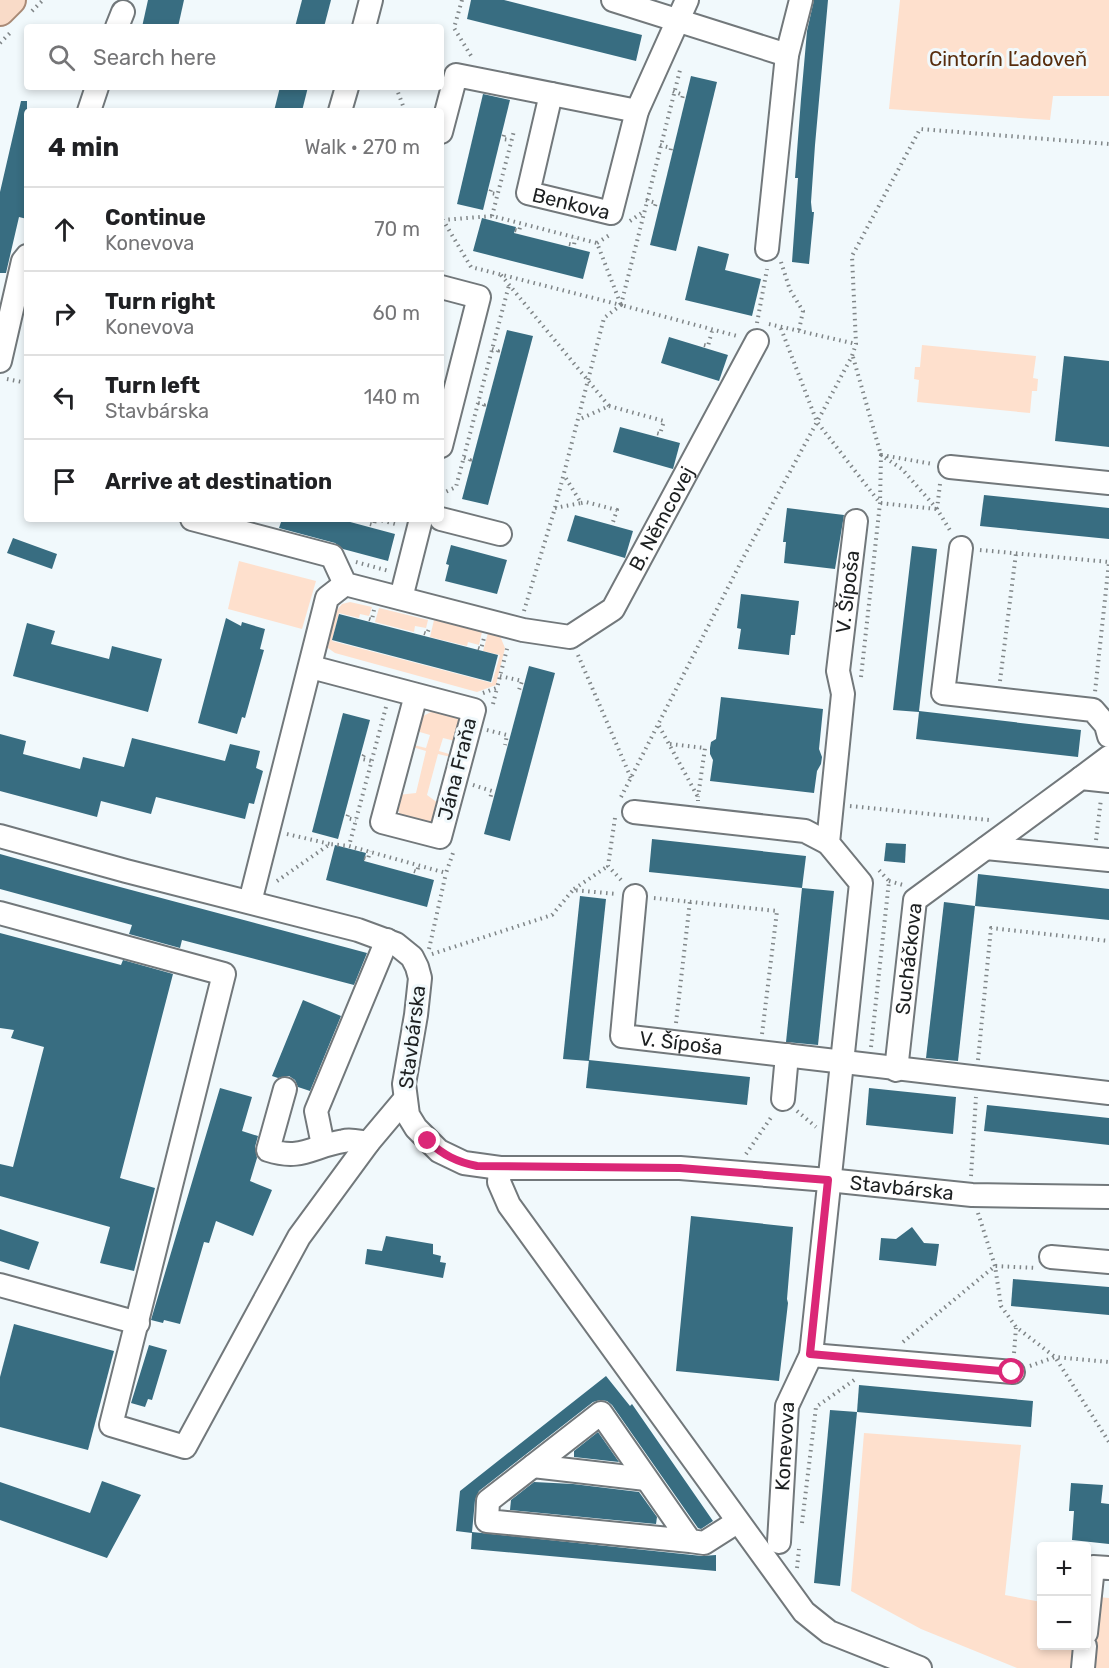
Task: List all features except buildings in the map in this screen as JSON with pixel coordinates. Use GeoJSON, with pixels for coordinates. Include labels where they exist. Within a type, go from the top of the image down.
{"type":"FeatureCollection","features":[{"type":"Feature","properties":{"kind":"main road"},"geometry":{"type":"LineString","coordinates":[[0,11],[11,0]]}},
{"type":"Feature","properties":{"kind":"street"},"geometry":{"type":"LineString","coordinates":[[364,24],[371,0]]}},
{"type":"Feature","properties":{"kind":"street"},"geometry":{"type":"LineString","coordinates":[[613,0],[683,10],[787,55]]}},
{"type":"Feature","properties":{"kind":"street"},"geometry":{"type":"LineString","coordinates":[[767,249],[787,55],[801,0]]}},
{"type":"Feature","properties":{"kind":"street","name":"Benkova"},"geometry":{"type":"LineString","coordinates":[[551,94],[528,193],[611,213],[637,111],[683,10]]}},
{"type":"Feature","properties":{"kind":"street"},"geometry":{"type":"LineString","coordinates":[[444,121],[456,75],[637,111]]}},
{"type":"Feature","properties":{"kind":"street"},"geometry":{"type":"LineString","coordinates":[[90,108],[96,90]]}},
{"type":"Feature","properties":{"kind":"street"},"geometry":{"type":"LineString","coordinates":[[341,108],[345,90]]}},
{"type":"Feature","properties":{"kind":"street"},"geometry":{"type":"LineString","coordinates":[[0,361],[4,331],[24,260]]}},
{"type":"Feature","properties":{"kind":"street"},"geometry":{"type":"LineString","coordinates":[[444,288],[479,297],[444,429]]}},
{"type":"Feature","properties":{"kind":"street","name":"B. Němcovej"},"geometry":{"type":"LineString","coordinates":[[570,637],[613,609],[764,332]]}},
{"type":"Feature","properties":{"kind":"street"},"geometry":{"type":"LineString","coordinates":[[946,466],[1109,483]]}},
{"type":"Feature","properties":{"kind":"street"},"geometry":{"type":"LineString","coordinates":[[444,520],[501,534]]}},
{"type":"Feature","properties":{"kind":"street","name":"V. Šípoša"},"geometry":{"type":"LineString","coordinates":[[828,843],[843,694],[838,671],[856,521]]}},
{"type":"Feature","properties":{"kind":"street"},"geometry":{"type":"LineString","coordinates":[[229,523],[332,556],[345,584]]}},
{"type":"Feature","properties":{"kind":"street"},"geometry":{"type":"LineString","coordinates":[[400,598],[414,523]]}},
{"type":"Feature","properties":{"kind":"street"},"geometry":{"type":"LineString","coordinates":[[961,548],[943,693],[1101,711],[1109,736]]}},
{"type":"Feature","properties":{"kind":"street"},"geometry":{"type":"LineString","coordinates":[[345,584],[516,632],[570,637]]}},
{"type":"Feature","properties":{"kind":"street"},"geometry":{"type":"LineString","coordinates":[[250,902],[327,598],[345,584]]}},
{"type":"Feature","properties":{"kind":"street","name":"Jána Fraňa"},"geometry":{"type":"LineString","coordinates":[[311,667],[416,694],[474,710],[440,837],[382,822],[416,694]]}},
{"type":"Feature","properties":{"kind":"street","name":"Sucháčkova"},"geometry":{"type":"LineString","coordinates":[[896,1070],[915,900],[986,848],[1098,779],[1109,757]]}},
{"type":"Feature","properties":{"kind":"street"},"geometry":{"type":"LineString","coordinates":[[634,812],[697,808],[805,831],[828,843],[861,882],[828,1180]]}},
{"type":"Feature","properties":{"kind":"street","name":"Stavbárska"},"geometry":{"type":"LineString","coordinates":[[0,836],[126,872],[387,939],[396,944],[412,957],[420,978],[416,1015],[405,1073],[405,1099],[408,1115],[416,1128],[439,1151],[464,1163],[500,1167],[680,1168],[972,1195],[1109,1197]]}},
{"type":"Feature","properties":{"kind":"street"},"geometry":{"type":"LineString","coordinates":[[986,848],[1102,860]]}},
{"type":"Feature","properties":{"kind":"street","name":"V. Šípoša"},"geometry":{"type":"LineString","coordinates":[[635,896],[622,1036],[842,1061]]}},
{"type":"Feature","properties":{"kind":"street"},"geometry":{"type":"LineString","coordinates":[[0,913],[224,974],[111,1425],[185,1446],[299,1237],[368,1143],[405,1099]]}},
{"type":"Feature","properties":{"kind":"street"},"geometry":{"type":"LineString","coordinates":[[323,1145],[316,1112],[387,939]]}},
{"type":"Feature","properties":{"kind":"street"},"geometry":{"type":"LineString","coordinates":[[783,1100],[787,1055]]}},
{"type":"Feature","properties":{"kind":"street"},"geometry":{"type":"LineString","coordinates":[[842,1061],[896,1070],[1109,1093]]}},
{"type":"Feature","properties":{"kind":"street"},"geometry":{"type":"LineString","coordinates":[[285,1089],[268,1150],[284,1155],[299,1154],[323,1145],[347,1140],[368,1143]]}},
{"type":"Feature","properties":{"kind":"street"},"geometry":{"type":"LineString","coordinates":[[500,1167],[500,1182],[509,1205],[804,1612],[829,1632],[920,1668]]}},
{"type":"Feature","properties":{"kind":"street","name":"Konevova"},"geometry":{"type":"LineString","coordinates":[[790,1542],[787,1406],[810,1354],[828,1180]]}},
{"type":"Feature","properties":{"kind":"street"},"geometry":{"type":"LineString","coordinates":[[1051,1257],[1109,1262]]}},
{"type":"Feature","properties":{"kind":"street"},"geometry":{"type":"LineString","coordinates":[[0,1285],[138,1323]]}},
{"type":"Feature","properties":{"kind":"street"},"geometry":{"type":"LineString","coordinates":[[810,1354],[1012,1372]]}},
{"type":"Feature","properties":{"kind":"street"},"geometry":{"type":"LineString","coordinates":[[690,1541],[601,1413],[488,1501],[487,1521],[704,1543],[737,1522]]}},
{"type":"Feature","properties":{"kind":"street"},"geometry":{"type":"LineString","coordinates":[[532,1466],[646,1479]]}},
{"type":"Feature","properties":{"kind":"street"},"geometry":{"type":"LineString","coordinates":[[1090,1596],[1093,1567],[1109,1568]]}},
{"type":"Feature","properties":{"kind":"street"},"geometry":{"type":"LineString","coordinates":[[1083,1668],[1085,1650]]}},
{"type":"Feature","properties":{"kind":"path"},"geometry":{"type":"LineString","coordinates":[[462,0],[454,28],[485,80]]}},
{"type":"Feature","properties":{"kind":"path"},"geometry":{"type":"LineString","coordinates":[[478,695],[497,688],[521,622],[555,508],[604,318],[621,305],[683,59]]}},
{"type":"Feature","properties":{"kind":"path"},"geometry":{"type":"LineString","coordinates":[[397,90],[404,108]]}},
{"type":"Feature","properties":{"kind":"path"},"geometry":{"type":"LineString","coordinates":[[673,92],[683,95],[682,99]]}},
{"type":"Feature","properties":{"kind":"path"},"geometry":{"type":"LineString","coordinates":[[446,873],[427,955],[552,915],[573,890],[608,866],[616,807],[742,560],[852,356],[856,344],[852,256],[920,129],[1109,144]]}},
{"type":"Feature","properties":{"kind":"path"},"geometry":{"type":"LineString","coordinates":[[492,216],[513,131]]}},
{"type":"Feature","properties":{"kind":"path"},"geometry":{"type":"LineString","coordinates":[[504,135],[503,139],[511,140]]}},
{"type":"Feature","properties":{"kind":"path"},"geometry":{"type":"LineString","coordinates":[[660,145],[671,148],[670,154]]}},
{"type":"Feature","properties":{"kind":"path"},"geometry":{"type":"LineString","coordinates":[[491,190],[490,193],[497,194]]}},
{"type":"Feature","properties":{"kind":"path"},"geometry":{"type":"LineString","coordinates":[[646,200],[656,203],[654,209]]}},
{"type":"Feature","properties":{"kind":"path"},"geometry":{"type":"LineString","coordinates":[[444,220],[492,216],[597,243],[621,305]]}},
{"type":"Feature","properties":{"kind":"path"},"geometry":{"type":"LineString","coordinates":[[444,223],[471,267],[712,331],[764,332],[780,326],[856,344]]}},
{"type":"Feature","properties":{"kind":"path"},"geometry":{"type":"LineString","coordinates":[[515,230],[519,231],[520,224]]}},
{"type":"Feature","properties":{"kind":"path"},"geometry":{"type":"LineString","coordinates":[[569,244],[574,245],[575,238]]}},
{"type":"Feature","properties":{"kind":"path"},"geometry":{"type":"LineString","coordinates":[[767,249],[780,260],[790,291],[803,311],[799,330]]}},
{"type":"Feature","properties":{"kind":"path"},"geometry":{"type":"LineString","coordinates":[[764,332],[757,320],[767,274],[767,249]]}},
{"type":"Feature","properties":{"kind":"path"},"geometry":{"type":"LineString","coordinates":[[501,275],[609,406],[664,421],[660,434],[656,433]]}},
{"type":"Feature","properties":{"kind":"path"},"geometry":{"type":"LineString","coordinates":[[444,493],[456,487],[509,285]]}},
{"type":"Feature","properties":{"kind":"path"},"geometry":{"type":"LineString","coordinates":[[780,326],[817,422],[880,503],[937,509]]}},
{"type":"Feature","properties":{"kind":"path"},"geometry":{"type":"LineString","coordinates":[[704,345],[708,346],[712,331]]}},
{"type":"Feature","properties":{"kind":"path"},"geometry":{"type":"LineString","coordinates":[[492,349],[498,351],[497,354]]}},
{"type":"Feature","properties":{"kind":"path"},"geometry":{"type":"LineString","coordinates":[[852,356],[881,454],[880,503],[860,687]]}},
{"type":"Feature","properties":{"kind":"path"},"geometry":{"type":"LineString","coordinates":[[0,377],[24,382]]}},
{"type":"Feature","properties":{"kind":"path"},"geometry":{"type":"LineString","coordinates":[[478,403],[484,405],[483,409]]}},
{"type":"Feature","properties":{"kind":"path"},"geometry":{"type":"LineString","coordinates":[[578,421],[609,406]]}},
{"type":"Feature","properties":{"kind":"path"},"geometry":{"type":"LineString","coordinates":[[881,454],[946,466],[937,509]]}},
{"type":"Feature","properties":{"kind":"path"},"geometry":{"type":"LineString","coordinates":[[881,454],[902,469],[937,509],[961,548],[1108,562],[1101,711]]}},
{"type":"Feature","properties":{"kind":"path"},"geometry":{"type":"LineString","coordinates":[[464,458],[470,460],[469,463]]}},
{"type":"Feature","properties":{"kind":"path"},"geometry":{"type":"LineString","coordinates":[[564,474],[581,503]]}},
{"type":"Feature","properties":{"kind":"path"},"geometry":{"type":"LineString","coordinates":[[555,508],[586,502],[617,510],[613,522],[609,521]]}},
{"type":"Feature","properties":{"kind":"path"},"geometry":{"type":"LineString","coordinates":[[370,524],[374,525],[375,522]]}},
{"type":"Feature","properties":{"kind":"path"},"geometry":{"type":"LineString","coordinates":[[998,700],[1016,554]]}},
{"type":"Feature","properties":{"kind":"path"},"geometry":{"type":"LineString","coordinates":[[332,556],[397,573]]}},
{"type":"Feature","properties":{"kind":"path"},"geometry":{"type":"LineString","coordinates":[[570,637],[631,778]]}},
{"type":"Feature","properties":{"kind":"path"},"geometry":{"type":"LineString","coordinates":[[500,676],[522,681],[519,690]]}},
{"type":"Feature","properties":{"kind":"path"},"geometry":{"type":"LineString","coordinates":[[659,725],[670,744],[697,808]]}},
{"type":"Feature","properties":{"kind":"path"},"geometry":{"type":"LineString","coordinates":[[486,730],[507,735],[505,745]]}},
{"type":"Feature","properties":{"kind":"path"},"geometry":{"type":"LineString","coordinates":[[670,744],[708,748],[697,808]]}},
{"type":"Feature","properties":{"kind":"path"},"geometry":{"type":"LineString","coordinates":[[364,755],[362,759],[372,761]]}},
{"type":"Feature","properties":{"kind":"path"},"geometry":{"type":"LineString","coordinates":[[1098,779],[1102,860]]}},
{"type":"Feature","properties":{"kind":"path"},"geometry":{"type":"LineString","coordinates":[[472,785],[492,791],[490,799]]}},
{"type":"Feature","properties":{"kind":"path"},"geometry":{"type":"LineString","coordinates":[[846,815],[847,805],[1000,821]]}},
{"type":"Feature","properties":{"kind":"path"},"geometry":{"type":"LineString","coordinates":[[348,815],[347,818],[356,820]]}},
{"type":"Feature","properties":{"kind":"path"},"geometry":{"type":"LineString","coordinates":[[280,832],[330,844]]}},
{"type":"Feature","properties":{"kind":"path"},"geometry":{"type":"LineString","coordinates":[[364,858],[368,859],[370,851]]}},
{"type":"Feature","properties":{"kind":"path"},"geometry":{"type":"LineString","coordinates":[[414,872],[417,872],[419,864]]}},
{"type":"Feature","properties":{"kind":"path"},"geometry":{"type":"LineString","coordinates":[[869,1065],[889,881],[874,865]]}},
{"type":"Feature","properties":{"kind":"path"},"geometry":{"type":"LineString","coordinates":[[608,866],[635,896]]}},
{"type":"Feature","properties":{"kind":"path"},"geometry":{"type":"LineString","coordinates":[[573,890],[777,911],[760,1053]]}},
{"type":"Feature","properties":{"kind":"path"},"geometry":{"type":"LineString","coordinates":[[674,1042],[690,901]]}},
{"type":"Feature","properties":{"kind":"path"},"geometry":{"type":"LineString","coordinates":[[1109,941],[991,928],[977,1068],[971,1178],[972,1195],[995,1266],[1001,1306],[1016,1328],[1054,1357],[1109,1442]]}},
{"type":"Feature","properties":{"kind":"path"},"geometry":{"type":"LineString","coordinates":[[746,1155],[783,1100],[832,1140]]}},
{"type":"Feature","properties":{"kind":"path"},"geometry":{"type":"LineString","coordinates":[[802,1530],[816,1407],[880,1361],[995,1266]]}},
{"type":"Feature","properties":{"kind":"path"},"geometry":{"type":"LineString","coordinates":[[1012,1372],[1054,1357],[1109,1362]]}},
{"type":"Feature","properties":{"kind":"path"},"geometry":{"type":"LineString","coordinates":[[790,1542],[796,1575]]}},
{"type":"Feature","properties":{"kind":"green space","name":"Cintorín Ľadoveň"},"geometry":{"type":"Polygon","coordinates":[[[900,0],[1109,0],[1109,96],[1053,96],[1050,120],[889,109],[900,0]]]}},
{"type":"Feature","properties":{"kind":"green space"},"geometry":{"type":"Polygon","coordinates":[[[922,345],[1036,356],[1033,378],[1038,379],[1037,391],[1032,391],[1030,413],[917,402],[919,380],[914,379],[915,367],[920,367],[922,345]]]}},
{"type":"Feature","properties":{"kind":"green space"},"geometry":{"type":"Polygon","coordinates":[[[239,561],[316,581],[302,629],[228,609],[239,561]]]}},
{"type":"Feature","properties":{"kind":"green space"},"geometry":{"type":"Polygon","coordinates":[[[350,602],[372,607],[369,616],[360,614],[359,618],[339,613],[332,641],[492,683],[500,655],[483,651],[488,633],[500,636],[505,648],[496,685],[477,692],[335,653],[328,648],[332,624],[342,604],[350,602]]]}},
{"type":"Feature","properties":{"kind":"green space"},"geometry":{"type":"Polygon","coordinates":[[[379,608],[428,620],[426,628],[415,626],[414,632],[375,622],[379,608]]]}},
{"type":"Feature","properties":{"kind":"green space"},"geometry":{"type":"Polygon","coordinates":[[[434,620],[482,632],[479,645],[468,642],[467,646],[430,637],[434,620]]]}},
{"type":"Feature","properties":{"kind":"green space"},"geometry":{"type":"Polygon","coordinates":[[[435,710],[456,716],[461,721],[459,742],[443,738],[439,751],[456,756],[455,758],[438,754],[427,795],[442,806],[434,820],[426,824],[402,818],[397,801],[398,795],[416,793],[426,751],[409,746],[410,744],[426,748],[430,735],[413,730],[421,717],[435,710]]]}},
{"type":"Feature","properties":{"kind":"green space"},"geometry":{"type":"Polygon","coordinates":[[[864,1433],[1021,1445],[1005,1595],[1037,1601],[1037,1650],[1080,1650],[1078,1668],[1017,1668],[921,1629],[851,1591],[864,1433]]]}},
{"type":"Feature","properties":{"kind":"green space"},"geometry":{"type":"Polygon","coordinates":[[[1098,1597],[1109,1598],[1109,1668],[1092,1668],[1098,1597]]]}},
{"type":"Feature","properties":{"kind":"route"},"geometry":{"type":"LineString","coordinates":[[428,1141],[450,1158],[477,1166],[680,1168],[828,1180],[810,1354],[1012,1372]]}}]}
